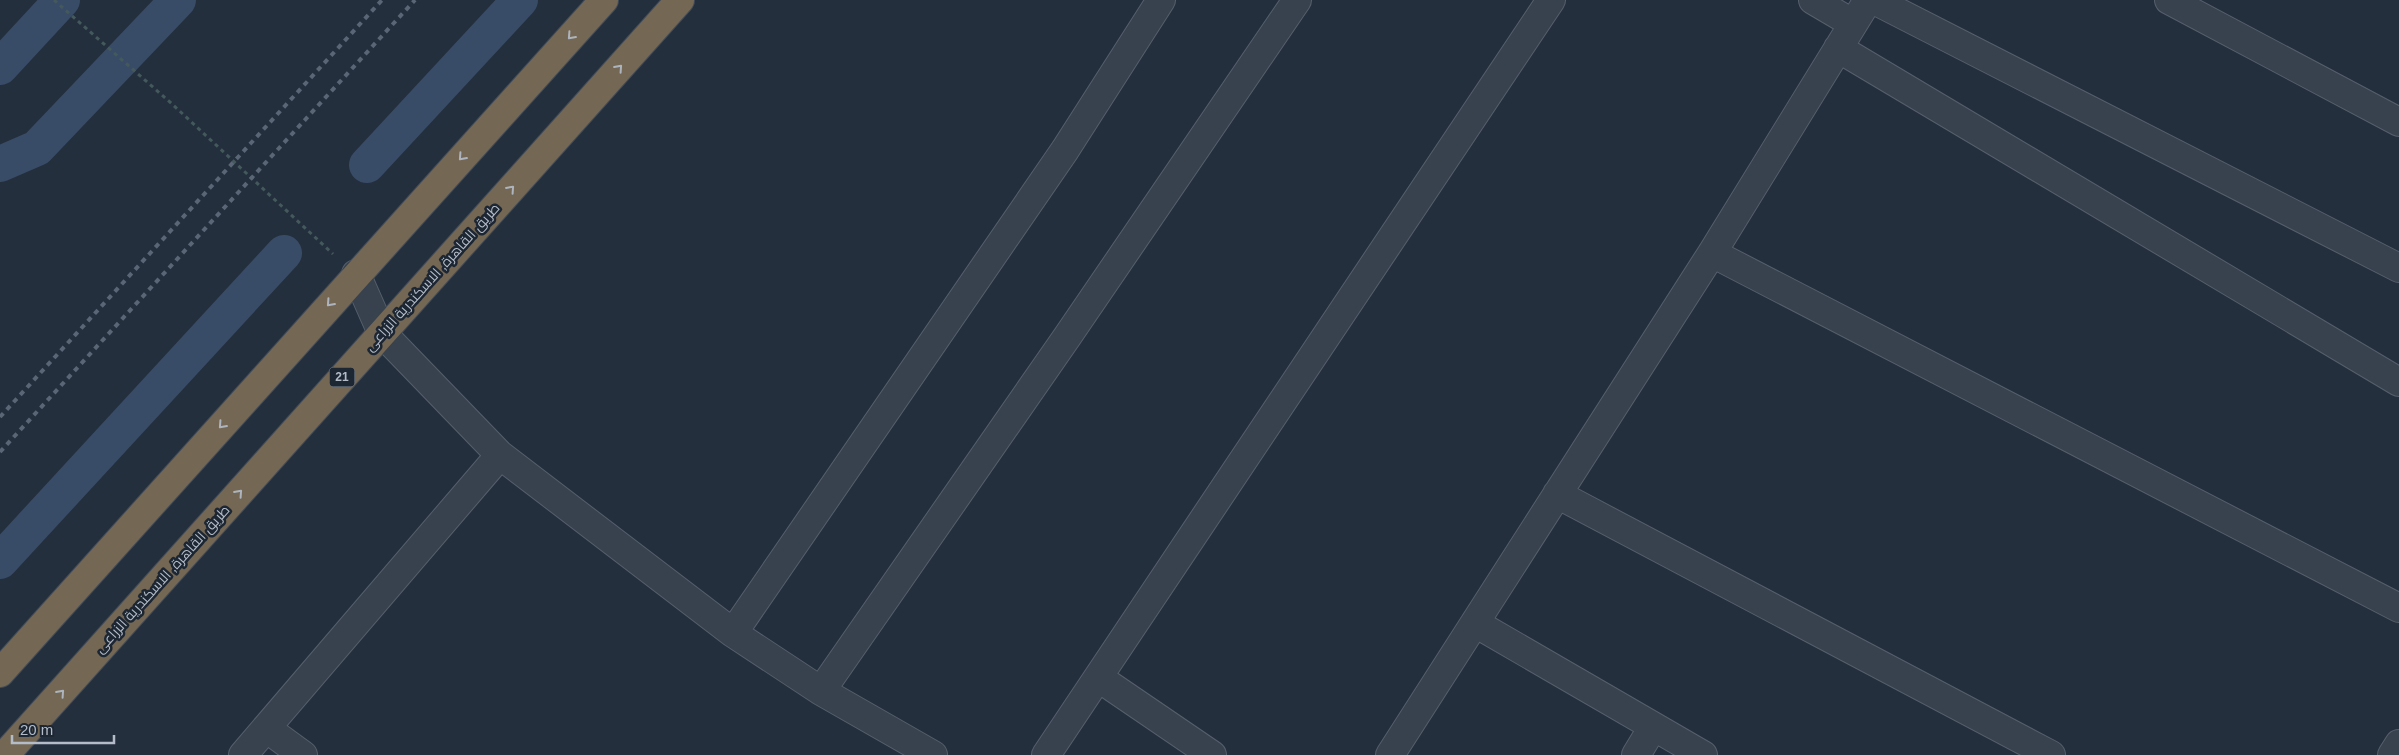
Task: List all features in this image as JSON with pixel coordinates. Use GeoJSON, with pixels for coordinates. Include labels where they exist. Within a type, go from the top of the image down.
{"type":"FeatureCollection","features":[{"type":"Feature","properties":{"kind":"highway"},"geometry":{"type":"LineString","coordinates":[[0,673],[356,274],[604,0]]}},
{"type":"Feature","properties":{"kind":"highway","name":"طريق القاهرة, الاسكندرية الزراعى"},"geometry":{"type":"LineString","coordinates":[[5,755],[680,0]]}},
{"type":"Feature","properties":{"kind":"street"},"geometry":{"type":"LineString","coordinates":[[733,633],[1065,150],[1161,0]]}},
{"type":"Feature","properties":{"kind":"street"},"geometry":{"type":"LineString","coordinates":[[822,692],[1297,0]]}},
{"type":"Feature","properties":{"kind":"street"},"geometry":{"type":"LineString","coordinates":[[1046,755],[1551,0]]}},
{"type":"Feature","properties":{"kind":"street"},"geometry":{"type":"LineString","coordinates":[[1813,0],[1852,23]]}},
{"type":"Feature","properties":{"kind":"street"},"geometry":{"type":"LineString","coordinates":[[1390,755],[1712,253],[1852,23],[1868,0]]}},
{"type":"Feature","properties":{"kind":"street"},"geometry":{"type":"LineString","coordinates":[[1874,0],[2399,268]]}},
{"type":"Feature","properties":{"kind":"street"},"geometry":{"type":"LineString","coordinates":[[2169,0],[2399,122]]}},
{"type":"Feature","properties":{"kind":"street"},"geometry":{"type":"LineString","coordinates":[[1838,48],[2399,382]]}},
{"type":"Feature","properties":{"kind":"street"},"geometry":{"type":"LineString","coordinates":[[1712,253],[2399,608]]}},
{"type":"Feature","properties":{"kind":"street"},"geometry":{"type":"LineString","coordinates":[[356,274],[382,333],[500,455],[733,633],[822,692],[933,755]]}},
{"type":"Feature","properties":{"kind":"street"},"geometry":{"type":"LineString","coordinates":[[243,755],[500,455]]}},
{"type":"Feature","properties":{"kind":"street"},"geometry":{"type":"LineString","coordinates":[[1557,494],[2051,755]]}},
{"type":"Feature","properties":{"kind":"street"},"geometry":{"type":"LineString","coordinates":[[1474,623],[1703,755]]}},
{"type":"Feature","properties":{"kind":"street"},"geometry":{"type":"LineString","coordinates":[[1099,678],[1212,755]]}},
{"type":"Feature","properties":{"kind":"street"},"geometry":{"type":"LineString","coordinates":[[1636,755],[1654,727]]}},
{"type":"Feature","properties":{"kind":"street"},"geometry":{"type":"LineString","coordinates":[[266,728],[303,755]]}},
{"type":"Feature","properties":{"kind":"street"},"geometry":{"type":"LineString","coordinates":[[2392,755],[2399,744]]}},
{"type":"Feature","properties":{"kind":"path"},"geometry":{"type":"LineString","coordinates":[[54,0],[171,103],[356,274]]}},
{"type":"Feature","properties":{"kind":"waterway"},"geometry":{"type":"LineString","coordinates":[[0,67],[62,0]]}},
{"type":"Feature","properties":{"kind":"waterway"},"geometry":{"type":"LineString","coordinates":[[0,164],[37,148],[178,0]]}},
{"type":"Feature","properties":{"kind":"waterway"},"geometry":{"type":"LineString","coordinates":[[367,165],[520,0]]}},
{"type":"Feature","properties":{"kind":"waterway"},"geometry":{"type":"LineString","coordinates":[[0,561],[284,253]]}},
{"type":"Feature","properties":{"kind":"railway"},"geometry":{"type":"LineString","coordinates":[[0,417],[382,0]]}},
{"type":"Feature","properties":{"kind":"railway"},"geometry":{"type":"LineString","coordinates":[[0,452],[415,0]]}}]}
